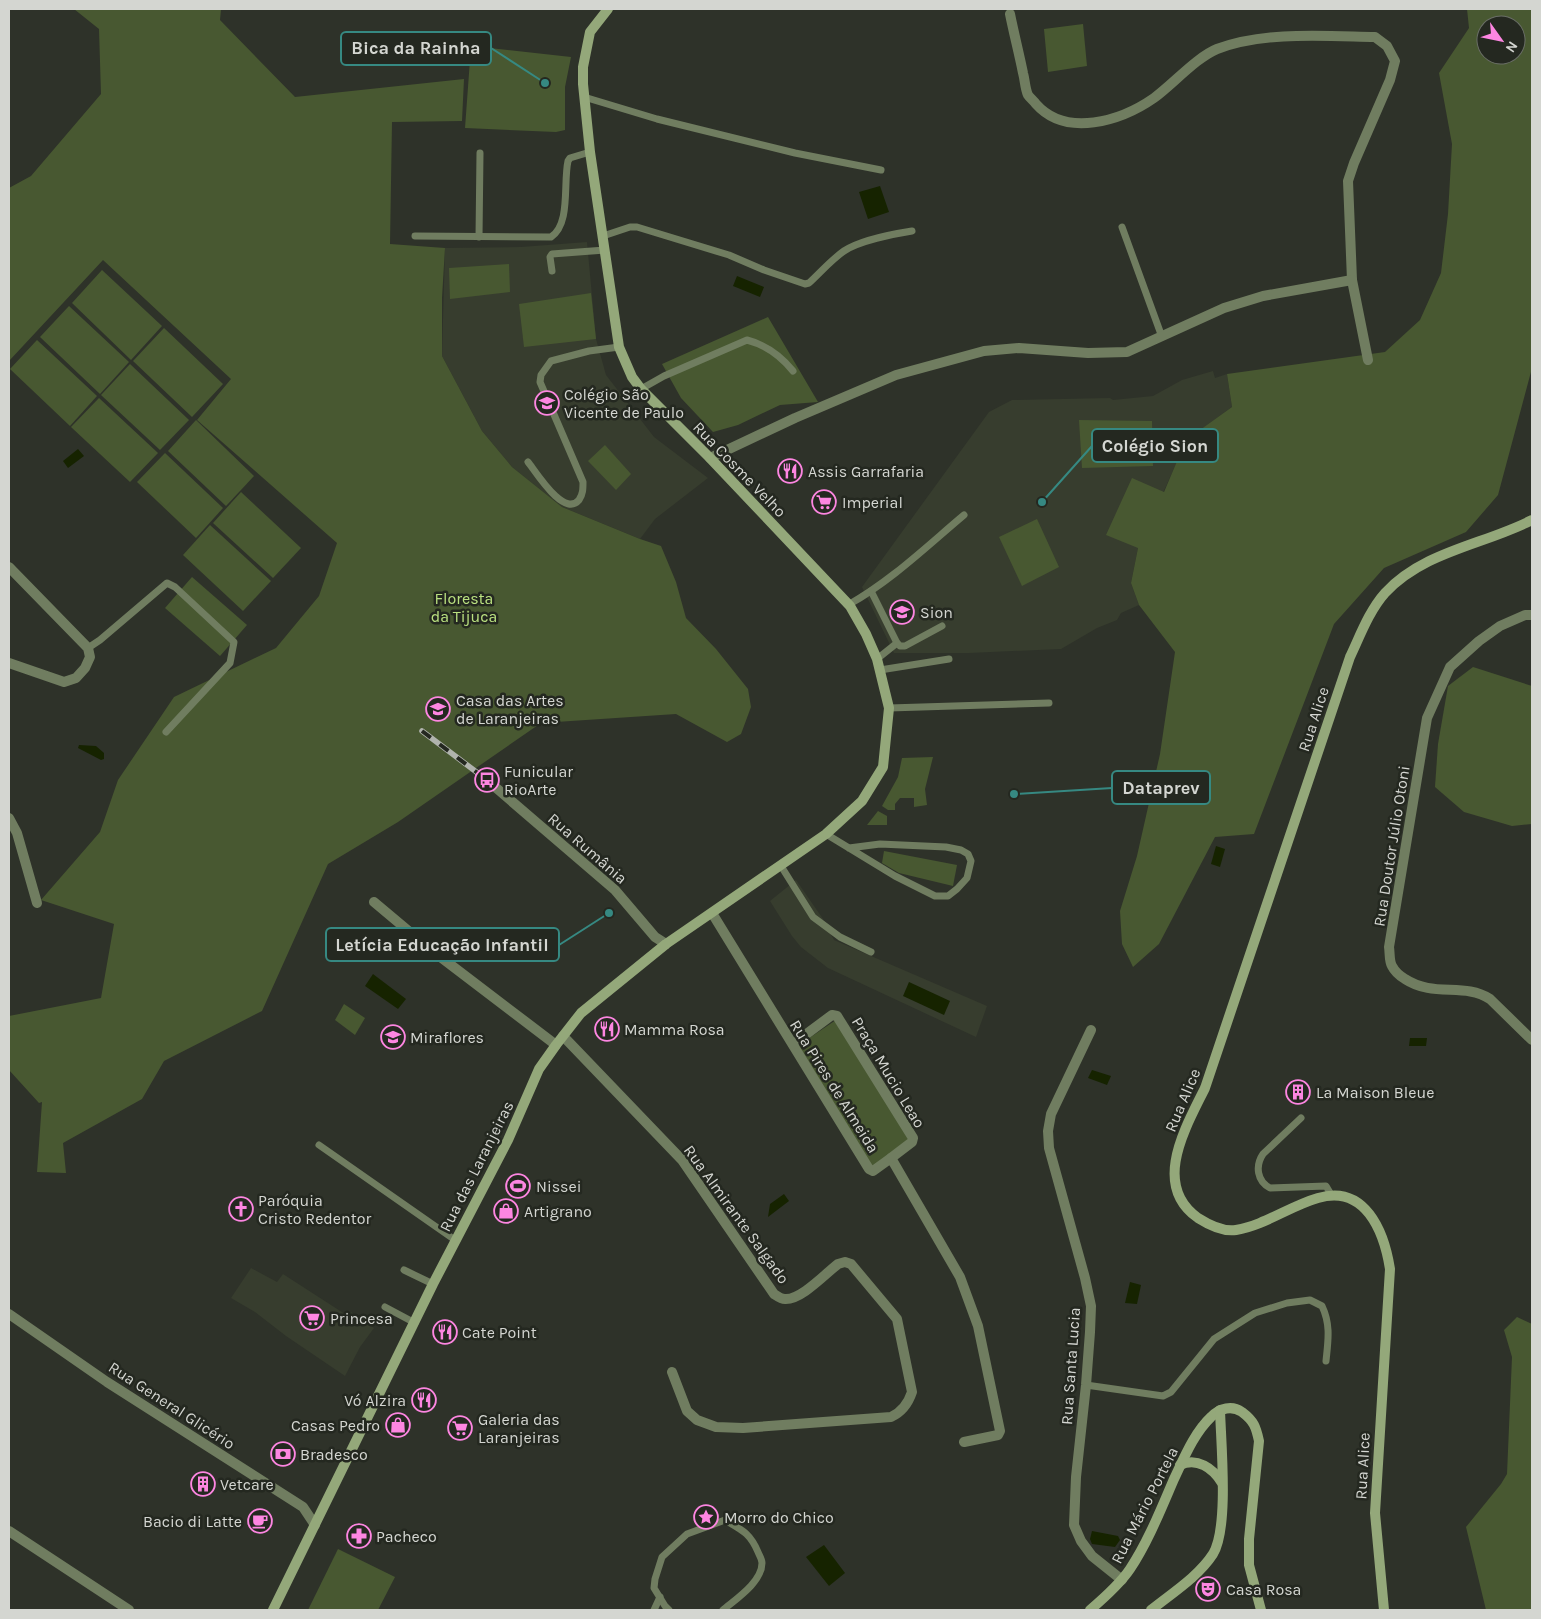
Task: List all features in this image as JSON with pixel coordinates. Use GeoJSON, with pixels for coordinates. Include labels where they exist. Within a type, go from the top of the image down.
{"type":"FeatureCollection","features":[{"type":"Feature","properties":{"kind":"street","name":"Rua Cosme Velho"},"geometry":{"type":"LineString","coordinates":[[607,9],[590,32],[583,67],[584,98],[590,152],[619,347],[632,377],[641,389],[710,458],[848,605],[866,634],[877,658],[889,708],[883,767],[862,801],[826,834]]}},
{"type":"Feature","properties":{"kind":"street"},"geometry":{"type":"LineString","coordinates":[[1010,14],[1028,95],[1044,112],[1066,122],[1112,119],[1131,112],[1154,98],[1185,72],[1216,50],[1246,42],[1272,38],[1375,37],[1387,46],[1395,60],[1390,80],[1348,181],[1352,280],[1368,360]]}},
{"type":"Feature","properties":{"kind":"street"},"geometry":{"type":"LineString","coordinates":[[710,458],[795,418],[896,376],[984,351],[1019,348],[1088,353],[1127,352],[1224,308],[1263,296],[1352,280]]}},
{"type":"Feature","properties":{"kind":"street","name":"Rua Alice"},"geometry":{"type":"LineString","coordinates":[[1384,1610],[1375,1513],[1390,1268],[1387,1247],[1378,1226],[1366,1207],[1352,1199],[1336,1195],[1318,1198],[1269,1219],[1235,1230],[1210,1227],[1188,1211],[1179,1197],[1174,1181],[1176,1157],[1184,1131],[1205,1088],[1346,666],[1363,628],[1385,594],[1420,565],[1532,520]]}},
{"type":"Feature","properties":{"kind":"street"},"geometry":{"type":"LineString","coordinates":[[9,567],[88,648],[90,657],[85,668],[76,678],[64,682],[9,663]]}},
{"type":"Feature","properties":{"kind":"street","name":"Rua Doutor Júlio Otoni"},"geometry":{"type":"LineString","coordinates":[[1532,615],[1525,615],[1500,626],[1479,641],[1450,668],[1427,718],[1389,947],[1391,965],[1398,975],[1416,986],[1437,990],[1471,991],[1484,995],[1532,1040]]}},
{"type":"Feature","properties":{"kind":"street","name":"Rua Rumânia"},"geometry":{"type":"LineString","coordinates":[[487,780],[615,890],[655,937],[666,944]]}},
{"type":"Feature","properties":{"kind":"street"},"geometry":{"type":"LineString","coordinates":[[9,818],[18,833],[37,903]]}},
{"type":"Feature","properties":{"kind":"street","name":"Rua das Laranjeiras"},"geometry":{"type":"LineString","coordinates":[[272,1610],[455,1240],[508,1140],[539,1069],[556,1045],[581,1013],[666,944],[826,834]]}},
{"type":"Feature","properties":{"kind":"street"},"geometry":{"type":"LineString","coordinates":[[374,902],[430,949],[556,1045]]}},
{"type":"Feature","properties":{"kind":"street","name":"Rua Pires de Almeida"},"geometry":{"type":"LineString","coordinates":[[712,913],[869,1169],[873,1171],[891,1158],[960,1277],[978,1326],[1000,1433],[964,1442]]}},
{"type":"Feature","properties":{"kind":"street","name":"Praça Mucio Leao"},"geometry":{"type":"LineString","coordinates":[[793,1044],[832,1015],[837,1016],[913,1138],[912,1142],[891,1158]]}},
{"type":"Feature","properties":{"kind":"street","name":"Rua Santa Lucia"},"geometry":{"type":"LineString","coordinates":[[1091,1030],[1051,1114],[1048,1148],[1085,1278],[1090,1306],[1090,1332],[1076,1477],[1074,1525],[1081,1541],[1092,1556],[1122,1580]]}},
{"type":"Feature","properties":{"kind":"street","name":"Rua Almirante Salgado"},"geometry":{"type":"LineString","coordinates":[[563,1036],[682,1160],[774,1294],[782,1299],[791,1299],[799,1296],[838,1264],[845,1262],[851,1264],[897,1319],[912,1392],[908,1403],[898,1414],[891,1417],[743,1428],[716,1427],[697,1420],[687,1412],[672,1372]]}},
{"type":"Feature","properties":{"kind":"street","name":"Rua General Glicério"},"geometry":{"type":"LineString","coordinates":[[9,1314],[108,1382],[303,1507],[315,1525]]}},
{"type":"Feature","properties":{"kind":"street"},"geometry":{"type":"LineString","coordinates":[[1151,1610],[1191,1579],[1212,1555],[1218,1545],[1221,1530],[1222,1484],[1220,1410],[1230,1408],[1238,1409],[1256,1426],[1259,1441],[1249,1539],[1250,1565],[1261,1610]]}},
{"type":"Feature","properties":{"kind":"street","name":"Rua Mário Portela"},"geometry":{"type":"LineString","coordinates":[[1090,1610],[1122,1580],[1130,1568],[1142,1548],[1191,1444],[1211,1417],[1220,1410]]}},
{"type":"Feature","properties":{"kind":"street"},"geometry":{"type":"LineString","coordinates":[[1180,1465],[1187,1462],[1202,1463],[1217,1475],[1222,1484]]}},
{"type":"Feature","properties":{"kind":"street"},"geometry":{"type":"LineString","coordinates":[[9,1530],[129,1610]]}},
{"type":"Feature","properties":{"kind":"lane"},"geometry":{"type":"LineString","coordinates":[[584,98],[658,119],[796,153],[881,170]]}},
{"type":"Feature","properties":{"kind":"lane"},"geometry":{"type":"LineString","coordinates":[[415,236],[551,237],[556,234],[563,219],[568,162],[570,158],[590,152]]}},
{"type":"Feature","properties":{"kind":"lane"},"geometry":{"type":"LineString","coordinates":[[479,237],[480,153]]}},
{"type":"Feature","properties":{"kind":"lane"},"geometry":{"type":"LineString","coordinates":[[603,236],[630,227],[637,227],[729,255],[764,270],[805,284],[843,252],[852,247],[893,234],[912,231]]}},
{"type":"Feature","properties":{"kind":"lane"},"geometry":{"type":"LineString","coordinates":[[1122,227],[1162,337]]}},
{"type":"Feature","properties":{"kind":"lane"},"geometry":{"type":"LineString","coordinates":[[552,272],[550,258],[552,253],[605,250]]}},
{"type":"Feature","properties":{"kind":"lane"},"geometry":{"type":"LineString","coordinates":[[641,389],[664,376],[747,340],[761,343],[784,360],[793,371]]}},
{"type":"Feature","properties":{"kind":"lane"},"geometry":{"type":"LineString","coordinates":[[528,462],[558,500],[574,504],[580,499],[584,490],[582,482],[540,382],[541,375],[551,361],[589,351],[619,347]]}},
{"type":"Feature","properties":{"kind":"lane"},"geometry":{"type":"LineString","coordinates":[[848,605],[871,591],[964,514]]}},
{"type":"Feature","properties":{"kind":"lane"},"geometry":{"type":"LineString","coordinates":[[88,648],[167,583],[175,586],[234,642],[230,664],[166,732]]}},
{"type":"Feature","properties":{"kind":"lane"},"geometry":{"type":"LineString","coordinates":[[871,591],[900,646],[905,646],[942,626]]}},
{"type":"Feature","properties":{"kind":"lane"},"geometry":{"type":"LineString","coordinates":[[877,658],[897,643]]}},
{"type":"Feature","properties":{"kind":"lane"},"geometry":{"type":"LineString","coordinates":[[880,670],[949,659]]}},
{"type":"Feature","properties":{"kind":"lane"},"geometry":{"type":"LineString","coordinates":[[889,708],[1048,703]]}},
{"type":"Feature","properties":{"kind":"lane"},"geometry":{"type":"LineString","coordinates":[[826,834],[849,848],[896,876],[934,896],[948,896],[957,889],[967,878],[971,860],[968,854],[961,850],[946,847],[880,844],[849,848]]}},
{"type":"Feature","properties":{"kind":"lane"},"geometry":{"type":"LineString","coordinates":[[781,866],[813,917],[840,936],[871,952]]}},
{"type":"Feature","properties":{"kind":"lane"},"geometry":{"type":"LineString","coordinates":[[1302,1118],[1258,1160],[1260,1178],[1264,1185],[1270,1188],[1326,1186],[1332,1196]]}},
{"type":"Feature","properties":{"kind":"lane"},"geometry":{"type":"LineString","coordinates":[[319,1145],[455,1240]]}},
{"type":"Feature","properties":{"kind":"lane"},"geometry":{"type":"LineString","coordinates":[[404,1270],[433,1284]]}},
{"type":"Feature","properties":{"kind":"lane"},"geometry":{"type":"LineString","coordinates":[[1086,1385],[1163,1396],[1171,1392],[1214,1339],[1233,1325],[1255,1313],[1288,1303],[1310,1300],[1322,1306],[1327,1316],[1329,1332],[1326,1361]]}},
{"type":"Feature","properties":{"kind":"lane"},"geometry":{"type":"LineString","coordinates":[[385,1307],[415,1323]]}},
{"type":"Feature","properties":{"kind":"lane"},"geometry":{"type":"LineString","coordinates":[[669,1610],[654,1588],[662,1557],[686,1534],[724,1520],[744,1531],[753,1540],[762,1562],[758,1575],[751,1585],[723,1610]]}},
{"type":"Feature","properties":{"kind":"lane"},"geometry":{"type":"LineString","coordinates":[[654,1610],[660,1597]]}},
{"type":"Feature","properties":{"kind":"shaded area"},"geometry":{"type":"Polygon","coordinates":[[[880,186],[889,212],[868,219],[859,192],[880,186]]]}},
{"type":"Feature","properties":{"kind":"shaded area","name":"Colégio São Vicente de Paulo"},"geometry":{"type":"Polygon","coordinates":[[[587,242],[596,339],[606,375],[654,437],[708,478],[655,519],[640,539],[562,507],[512,467],[482,431],[442,356],[445,248],[521,247],[587,242]]]}},
{"type":"Feature","properties":{"kind":"shaded area"},"geometry":{"type":"Polygon","coordinates":[[[737,276],[764,287],[760,297],[733,286],[737,276]]]}},
{"type":"Feature","properties":{"kind":"shaded area"},"geometry":{"type":"Polygon","coordinates":[[[1213,371],[1215,378],[1227,374],[1232,407],[1187,440],[1138,548],[1131,583],[1139,605],[1121,613],[1117,620],[1097,628],[1061,649],[969,653],[894,653],[862,587],[989,412],[1012,400],[1110,398],[1113,400],[1153,396],[1182,380],[1213,371]]]}},
{"type":"Feature","properties":{"kind":"shaded area"},"geometry":{"type":"Polygon","coordinates":[[[78,449],[84,456],[68,468],[63,461],[78,449]]]}},
{"type":"Feature","properties":{"kind":"shaded area"},"geometry":{"type":"Polygon","coordinates":[[[79,745],[96,746],[104,753],[104,759],[101,760],[78,748],[79,745]]]}},
{"type":"Feature","properties":{"kind":"shaded area"},"geometry":{"type":"Polygon","coordinates":[[[1216,846],[1225,849],[1220,867],[1211,864],[1216,846]]]}},
{"type":"Feature","properties":{"kind":"shaded area"},"geometry":{"type":"Polygon","coordinates":[[[796,880],[823,919],[834,940],[987,1006],[976,1037],[828,968],[801,947],[770,901],[796,880]]]}},
{"type":"Feature","properties":{"kind":"shaded area"},"geometry":{"type":"Polygon","coordinates":[[[373,974],[406,999],[398,1009],[365,986],[373,974]]]}},
{"type":"Feature","properties":{"kind":"shaded area"},"geometry":{"type":"Polygon","coordinates":[[[909,982],[950,1001],[944,1015],[903,996],[909,982]]]}},
{"type":"Feature","properties":{"kind":"shaded area"},"geometry":{"type":"Polygon","coordinates":[[[1410,1038],[1427,1038],[1426,1046],[1409,1046],[1410,1038]]]}},
{"type":"Feature","properties":{"kind":"shaded area"},"geometry":{"type":"Polygon","coordinates":[[[1092,1070],[1111,1076],[1107,1085],[1088,1078],[1092,1070]]]}},
{"type":"Feature","properties":{"kind":"shaded area"},"geometry":{"type":"Polygon","coordinates":[[[784,1194],[789,1201],[768,1217],[770,1204],[784,1194]]]}},
{"type":"Feature","properties":{"kind":"shaded area","name":"Princesa"},"geometry":{"type":"Polygon","coordinates":[[[251,1268],[277,1282],[283,1274],[348,1316],[351,1312],[374,1328],[360,1347],[345,1376],[286,1336],[255,1312],[231,1298],[251,1268]]]}},
{"type":"Feature","properties":{"kind":"shaded area"},"geometry":{"type":"Polygon","coordinates":[[[1130,1282],[1141,1285],[1137,1304],[1125,1303],[1130,1282]]]}},
{"type":"Feature","properties":{"kind":"shaded area"},"geometry":{"type":"Polygon","coordinates":[[[1092,1531],[1118,1536],[1120,1540],[1115,1547],[1092,1544],[1090,1539],[1092,1531]]]}},
{"type":"Feature","properties":{"kind":"shaded area"},"geometry":{"type":"Polygon","coordinates":[[[824,1545],[845,1573],[829,1586],[806,1557],[824,1545]]]}},
{"type":"Feature","properties":{"kind":"green space","name":"Floresta da Tijuca"},"geometry":{"type":"Polygon","coordinates":[[[74,9],[221,9],[220,20],[295,97],[464,79],[462,121],[392,122],[390,244],[445,248],[442,298],[442,356],[482,431],[512,467],[562,507],[661,546],[676,582],[686,618],[716,649],[748,689],[751,707],[741,734],[727,742],[676,714],[541,723],[398,822],[328,864],[262,1011],[164,1061],[142,1099],[63,1143],[66,1173],[37,1172],[42,1102],[39,1103],[9,1070],[9,1016],[101,998],[114,924],[41,900],[100,832],[118,780],[174,697],[276,648],[319,596],[337,543],[197,420],[231,379],[103,260],[9,361],[9,188],[31,176],[101,94],[99,29],[74,9]]]}},
{"type":"Feature","properties":{"kind":"green space"},"geometry":{"type":"Polygon","coordinates":[[[1467,9],[1532,9],[1532,368],[1498,495],[1466,532],[1384,568],[1334,624],[1254,834],[1215,837],[1159,944],[1133,967],[1122,944],[1120,911],[1137,856],[1160,754],[1175,652],[1139,605],[1131,583],[1138,548],[1106,535],[1132,478],[1164,492],[1186,440],[1232,407],[1227,374],[1385,352],[1420,320],[1441,273],[1448,214],[1452,144],[1439,73],[1469,28],[1467,9]]]}},
{"type":"Feature","properties":{"kind":"green space"},"geometry":{"type":"Polygon","coordinates":[[[1083,24],[1087,66],[1048,72],[1044,29],[1083,24]]]}},
{"type":"Feature","properties":{"kind":"green space"},"geometry":{"type":"Polygon","coordinates":[[[471,46],[571,57],[565,87],[565,130],[556,132],[465,128],[471,46]]]}},
{"type":"Feature","properties":{"kind":"green space"},"geometry":{"type":"Polygon","coordinates":[[[509,264],[510,292],[450,299],[449,268],[509,264]]]}},
{"type":"Feature","properties":{"kind":"green space"},"geometry":{"type":"Polygon","coordinates":[[[102,270],[162,326],[131,360],[72,303],[102,270]]]}},
{"type":"Feature","properties":{"kind":"green space"},"geometry":{"type":"Polygon","coordinates":[[[591,293],[596,339],[524,347],[519,304],[591,293]]]}},
{"type":"Feature","properties":{"kind":"green space"},"geometry":{"type":"Polygon","coordinates":[[[69,306],[129,362],[100,394],[40,337],[69,306]]]}},
{"type":"Feature","properties":{"kind":"green space"},"geometry":{"type":"Polygon","coordinates":[[[768,317],[818,402],[780,405],[738,425],[713,432],[681,398],[662,364],[768,317]]]}},
{"type":"Feature","properties":{"kind":"green space"},"geometry":{"type":"Polygon","coordinates":[[[164,328],[223,384],[192,417],[133,361],[164,328]]]}},
{"type":"Feature","properties":{"kind":"green space"},"geometry":{"type":"Polygon","coordinates":[[[37,340],[97,396],[70,426],[10,369],[37,340]]]}},
{"type":"Feature","properties":{"kind":"green space"},"geometry":{"type":"Polygon","coordinates":[[[130,364],[189,420],[160,450],[101,395],[130,364]]]}},
{"type":"Feature","properties":{"kind":"green space"},"geometry":{"type":"Polygon","coordinates":[[[99,398],[158,453],[130,482],[71,427],[99,398]]]}},
{"type":"Feature","properties":{"kind":"green space"},"geometry":{"type":"Polygon","coordinates":[[[196,420],[254,476],[226,506],[168,451],[196,420]]]}},
{"type":"Feature","properties":{"kind":"green space"},"geometry":{"type":"Polygon","coordinates":[[[1079,420],[1152,421],[1153,466],[1082,468],[1079,420]]]}},
{"type":"Feature","properties":{"kind":"green space"},"geometry":{"type":"Polygon","coordinates":[[[605,445],[631,474],[616,490],[588,461],[605,445]]]}},
{"type":"Feature","properties":{"kind":"green space"},"geometry":{"type":"Polygon","coordinates":[[[165,453],[223,508],[196,538],[137,482],[165,453]]]}},
{"type":"Feature","properties":{"kind":"green space"},"geometry":{"type":"Polygon","coordinates":[[[241,492],[301,548],[273,578],[213,523],[241,492]]]}},
{"type":"Feature","properties":{"kind":"green space"},"geometry":{"type":"Polygon","coordinates":[[[1037,519],[1059,567],[1022,586],[999,537],[1037,519]]]}},
{"type":"Feature","properties":{"kind":"green space"},"geometry":{"type":"Polygon","coordinates":[[[210,525],[271,581],[243,611],[183,555],[210,525]]]}},
{"type":"Feature","properties":{"kind":"green space"},"geometry":{"type":"Polygon","coordinates":[[[192,577],[247,625],[220,656],[165,608],[192,577]]]}},
{"type":"Feature","properties":{"kind":"green space"},"geometry":{"type":"Polygon","coordinates":[[[1473,667],[1532,686],[1532,824],[1512,826],[1464,812],[1435,787],[1438,744],[1448,686],[1473,667]]]}},
{"type":"Feature","properties":{"kind":"green space"},"geometry":{"type":"Polygon","coordinates":[[[933,757],[925,789],[927,805],[914,807],[914,798],[900,798],[895,804],[895,810],[888,810],[882,806],[898,777],[902,758],[933,757]]]}},
{"type":"Feature","properties":{"kind":"green space"},"geometry":{"type":"Polygon","coordinates":[[[878,811],[887,816],[887,825],[867,825],[878,811]]]}},
{"type":"Feature","properties":{"kind":"green space"},"geometry":{"type":"Polygon","coordinates":[[[884,851],[957,865],[953,886],[899,873],[882,863],[884,851]]]}},
{"type":"Feature","properties":{"kind":"green space"},"geometry":{"type":"Polygon","coordinates":[[[344,1004],[365,1018],[355,1035],[335,1020],[344,1004]]]}},
{"type":"Feature","properties":{"kind":"green space"},"geometry":{"type":"Polygon","coordinates":[[[836,1020],[915,1145],[875,1172],[793,1049],[836,1020]]]}},
{"type":"Feature","properties":{"kind":"green space"},"geometry":{"type":"Polygon","coordinates":[[[1517,1317],[1532,1324],[1532,1610],[1486,1610],[1466,1527],[1507,1474],[1512,1357],[1504,1330],[1517,1317]]]}},
{"type":"Feature","properties":{"kind":"green space"},"geometry":{"type":"Polygon","coordinates":[[[338,1549],[395,1577],[378,1610],[308,1610],[338,1549]]]}},
{"type":"Feature","properties":{"kind":"railway"},"geometry":{"type":"LineString","coordinates":[[422,731],[487,780]]}},
{"type":"Feature","properties":{"kind":"place","name":"Bica da Rainha"},"geometry":{"type":"Point","coordinates":[545,83]}},
{"type":"Feature","properties":{"kind":"place","name":"Colégio São Vicente de Paulo"},"geometry":{"type":"Point","coordinates":[547,403]}},
{"type":"Feature","properties":{"kind":"place","name":"Assis Garrafaria"},"geometry":{"type":"Point","coordinates":[790,471]}},
{"type":"Feature","properties":{"kind":"place","name":"Imperial"},"geometry":{"type":"Point","coordinates":[824,502]}},
{"type":"Feature","properties":{"kind":"place","name":"Colégio Sion"},"geometry":{"type":"Point","coordinates":[1042,502]}},
{"type":"Feature","properties":{"kind":"place","name":"Sion"},"geometry":{"type":"Point","coordinates":[902,612]}},
{"type":"Feature","properties":{"kind":"place","name":"Casa das Artes de Laranjeiras"},"geometry":{"type":"Point","coordinates":[438,709]}},
{"type":"Feature","properties":{"kind":"place","name":"Funicular RioArte"},"geometry":{"type":"Point","coordinates":[487,780]}},
{"type":"Feature","properties":{"kind":"place","name":"Dataprev"},"geometry":{"type":"Point","coordinates":[1014,794]}},
{"type":"Feature","properties":{"kind":"place","name":"Letícia Educação Infantil"},"geometry":{"type":"Point","coordinates":[609,913]}},
{"type":"Feature","properties":{"kind":"place","name":"Mamma Rosa"},"geometry":{"type":"Point","coordinates":[607,1029]}},
{"type":"Feature","properties":{"kind":"place","name":"Miraflores"},"geometry":{"type":"Point","coordinates":[393,1037]}},
{"type":"Feature","properties":{"kind":"place","name":"La Maison Bleue"},"geometry":{"type":"Point","coordinates":[1298,1092]}},
{"type":"Feature","properties":{"kind":"place","name":"Nissei"},"geometry":{"type":"Point","coordinates":[518,1186]}},
{"type":"Feature","properties":{"kind":"place","name":"Paróquia Cristo Redentor"},"geometry":{"type":"Point","coordinates":[241,1209]}},
{"type":"Feature","properties":{"kind":"place","name":"Artigrano"},"geometry":{"type":"Point","coordinates":[506,1211]}},
{"type":"Feature","properties":{"kind":"place","name":"Princesa"},"geometry":{"type":"Point","coordinates":[312,1318]}},
{"type":"Feature","properties":{"kind":"place","name":"Cate Point"},"geometry":{"type":"Point","coordinates":[445,1332]}},
{"type":"Feature","properties":{"kind":"place","name":"Vó Alzira"},"geometry":{"type":"Point","coordinates":[424,1400]}},
{"type":"Feature","properties":{"kind":"place","name":"Casas Pedro"},"geometry":{"type":"Point","coordinates":[398,1425]}},
{"type":"Feature","properties":{"kind":"place","name":"Galeria das Laranjeiras"},"geometry":{"type":"Point","coordinates":[460,1428]}},
{"type":"Feature","properties":{"kind":"place","name":"Bradesco"},"geometry":{"type":"Point","coordinates":[283,1454]}},
{"type":"Feature","properties":{"kind":"place","name":"Vetcare"},"geometry":{"type":"Point","coordinates":[203,1484]}},
{"type":"Feature","properties":{"kind":"place","name":"Morro do Chico"},"geometry":{"type":"Point","coordinates":[706,1517]}},
{"type":"Feature","properties":{"kind":"place","name":"Bacio di Latte"},"geometry":{"type":"Point","coordinates":[260,1521]}},
{"type":"Feature","properties":{"kind":"place","name":"Pacheco"},"geometry":{"type":"Point","coordinates":[359,1536]}},
{"type":"Feature","properties":{"kind":"place","name":"Casa Rosa"},"geometry":{"type":"Point","coordinates":[1208,1589]}}]}
